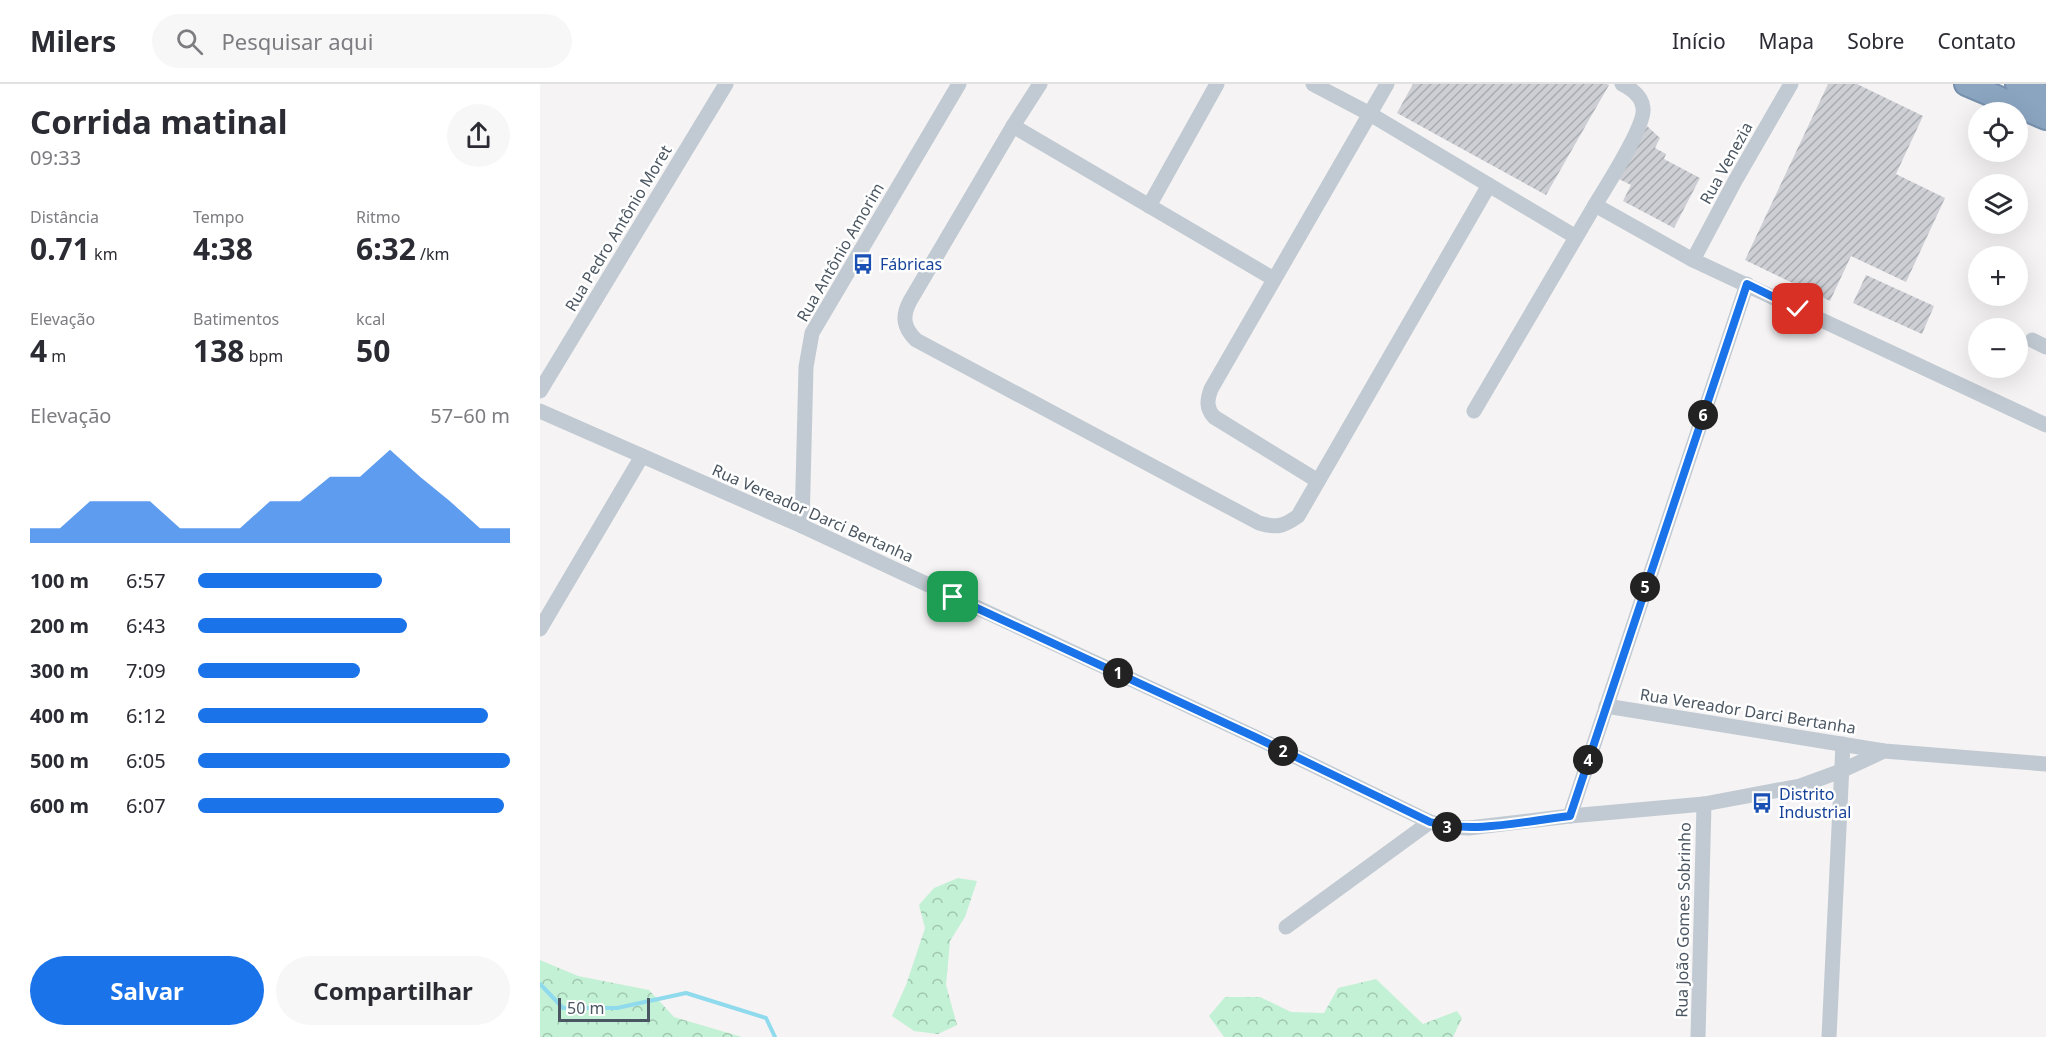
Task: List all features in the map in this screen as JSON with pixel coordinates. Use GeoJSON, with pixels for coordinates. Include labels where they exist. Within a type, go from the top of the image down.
{"type":"FeatureCollection","features":[{"type":"Feature","properties":{"kind":"highway"},"geometry":{"type":"LineString","coordinates":[[1966,84],[2046,118]]}},
{"type":"Feature","properties":{"kind":"highway"},"geometry":{"type":"LineString","coordinates":[[2017,84],[2046,97]]}},
{"type":"Feature","properties":{"kind":"street","name":"Rua Pedro Antônio Moret"},"geometry":{"type":"LineString","coordinates":[[540,391],[726,84]]}},
{"type":"Feature","properties":{"kind":"street","name":"Rua Antônio Amorim"},"geometry":{"type":"LineString","coordinates":[[802,526],[806,367],[813,333],[959,84]]}},
{"type":"Feature","properties":{"kind":"street"},"geometry":{"type":"LineString","coordinates":[[1040,84],[905,310],[904,322],[909,333],[916,340],[1259,523],[1271,526],[1286,525],[1298,516],[1489,185]]}},
{"type":"Feature","properties":{"kind":"street"},"geometry":{"type":"LineString","coordinates":[[1149,206],[1217,84]]}},
{"type":"Feature","properties":{"kind":"street"},"geometry":{"type":"LineString","coordinates":[[1313,84],[1370,114],[1576,237]]}},
{"type":"Feature","properties":{"kind":"street"},"geometry":{"type":"LineString","coordinates":[[1318,481],[1214,417],[1207,400],[1211,389],[1387,84]]}},
{"type":"Feature","properties":{"kind":"street"},"geometry":{"type":"LineString","coordinates":[[1474,411],[1636,133],[1643,117],[1643,107],[1639,96],[1622,84]]}},
{"type":"Feature","properties":{"kind":"street","name":"Rua Venezia"},"geometry":{"type":"LineString","coordinates":[[1693,260],[1791,84]]}},
{"type":"Feature","properties":{"kind":"street"},"geometry":{"type":"LineString","coordinates":[[1013,126],[1274,279]]}},
{"type":"Feature","properties":{"kind":"street"},"geometry":{"type":"LineString","coordinates":[[1595,205],[1693,260],[2046,425]]}},
{"type":"Feature","properties":{"kind":"street"},"geometry":{"type":"LineString","coordinates":[[1570,816],[1747,284]]}},
{"type":"Feature","properties":{"kind":"street"},"geometry":{"type":"LineString","coordinates":[[2032,340],[2046,347]]}},
{"type":"Feature","properties":{"kind":"street","name":"Rua Vereador Darci Bertanha"},"geometry":{"type":"LineString","coordinates":[[540,411],[802,526],[1255,737],[1430,822],[1450,827],[1469,828],[1704,804],[1800,786],[1841,771],[1884,751]]}},
{"type":"Feature","properties":{"kind":"street"},"geometry":{"type":"LineString","coordinates":[[540,629],[642,456]]}},
{"type":"Feature","properties":{"kind":"street","name":"Rua Vereador Darci Bertanha"},"geometry":{"type":"LineString","coordinates":[[1606,706],[1884,751],[2046,764]]}},
{"type":"Feature","properties":{"kind":"street"},"geometry":{"type":"LineString","coordinates":[[1829,1037],[1842,744]]}},
{"type":"Feature","properties":{"kind":"street","name":"Rua João Gomes Sobrinho"},"geometry":{"type":"LineString","coordinates":[[1698,1037],[1704,804]]}},
{"type":"Feature","properties":{"kind":"street"},"geometry":{"type":"LineString","coordinates":[[1286,927],[1430,822]]}},
{"type":"Feature","properties":{"kind":"green space"},"geometry":{"type":"Polygon","coordinates":[[[958,878],[977,881],[965,917],[950,941],[946,985],[957,1025],[938,1034],[914,1031],[892,1016],[906,985],[925,928],[919,905],[934,888],[958,878]]]}},
{"type":"Feature","properties":{"kind":"green space"},"geometry":{"type":"Polygon","coordinates":[[[540,960],[578,976],[649,990],[674,1017],[742,1037],[540,1037],[540,960]]]}},
{"type":"Feature","properties":{"kind":"green space"},"geometry":{"type":"Polygon","coordinates":[[[1376,979],[1423,1024],[1457,1011],[1462,1018],[1453,1037],[1224,1037],[1209,1016],[1225,997],[1260,997],[1291,1012],[1324,1013],[1338,988],[1376,979]]]}},
{"type":"Feature","properties":{"kind":"building"},"geometry":{"type":"Polygon","coordinates":[[[1413,84],[1609,85],[1546,195],[1397,113],[1413,84]]]}},
{"type":"Feature","properties":{"kind":"building"},"geometry":{"type":"Polygon","coordinates":[[[1828,84],[1857,84],[1923,116],[1896,174],[1945,198],[1906,282],[1851,256],[1830,301],[1745,260],[1828,84]]]}},
{"type":"Feature","properties":{"kind":"building"},"geometry":{"type":"Polygon","coordinates":[[[1647,126],[1660,138],[1655,148],[1666,154],[1664,159],[1700,178],[1674,228],[1623,201],[1631,185],[1619,179],[1647,126]]]}},
{"type":"Feature","properties":{"kind":"building"},"geometry":{"type":"Polygon","coordinates":[[[1866,275],[1934,306],[1922,334],[1853,303],[1866,275]]]}},
{"type":"Feature","properties":{"kind":"waterway"},"geometry":{"type":"LineString","coordinates":[[540,984],[563,1008],[617,1008],[686,993],[766,1018],[775,1037]]}},
{"type":"Feature","properties":{"kind":"place","name":"Fábricas"},"geometry":{"type":"Point","coordinates":[863,264]}},
{"type":"Feature","properties":{"kind":"place","name":"Distrito Industrial"},"geometry":{"type":"Point","coordinates":[1762,803]}},
{"type":"Feature","properties":{"kind":"route"},"geometry":{"type":"LineString","coordinates":[[953,597],[1255,737],[1430,822],[1450,827],[1469,828],[1570,816],[1747,284],[1798,309]]}}]}
